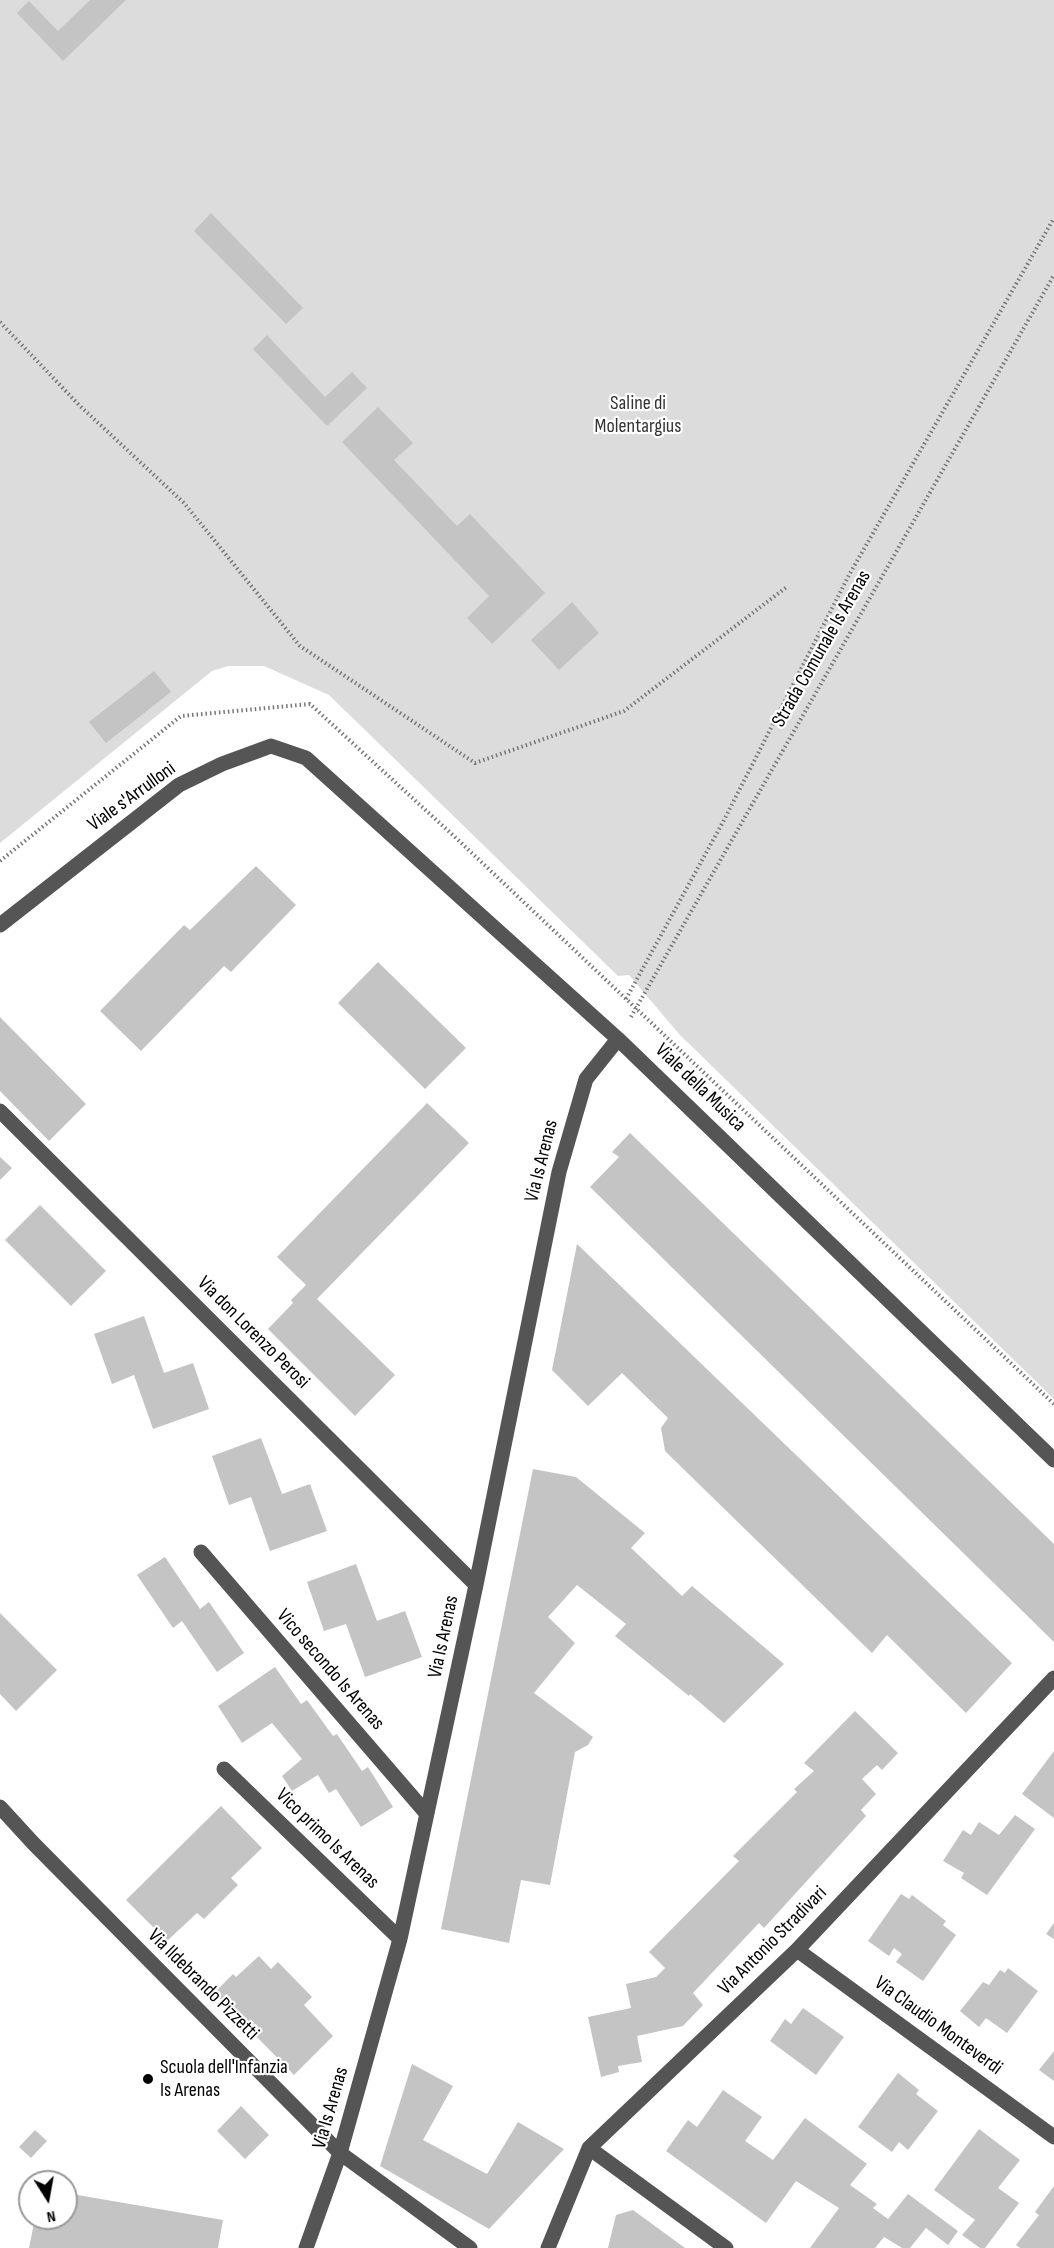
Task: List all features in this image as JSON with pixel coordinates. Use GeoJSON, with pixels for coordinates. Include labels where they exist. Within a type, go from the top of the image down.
{"type":"FeatureCollection","features":[{"type":"Feature","properties":{"kind":"street","name":"Viale s'Arrulloni"},"geometry":{"type":"LineString","coordinates":[[0,925],[179,785],[222,764],[271,746],[306,758]]}},
{"type":"Feature","properties":{"kind":"street","name":"Viale della Musica"},"geometry":{"type":"LineString","coordinates":[[306,758],[618,1039],[1054,1460]]}},
{"type":"Feature","properties":{"kind":"street","name":"Via Is Arenas"},"geometry":{"type":"LineString","coordinates":[[306,2248],[340,2153],[400,1940],[476,1585],[559,1172],[586,1079],[618,1039]]}},
{"type":"Feature","properties":{"kind":"street","name":"Via don Lorenzo Perosi"},"geometry":{"type":"LineString","coordinates":[[0,1111],[476,1585]]}},
{"type":"Feature","properties":{"kind":"street","name":"Vico secondo Is Arenas"},"geometry":{"type":"LineString","coordinates":[[201,1552],[427,1814]]}},
{"type":"Feature","properties":{"kind":"street","name":"Via Antonio Stradivari"},"geometry":{"type":"LineString","coordinates":[[548,2248],[589,2148],[797,1950],[1054,1678]]}},
{"type":"Feature","properties":{"kind":"street","name":"Vico primo Is Arenas"},"geometry":{"type":"LineString","coordinates":[[224,1769],[400,1940]]}},
{"type":"Feature","properties":{"kind":"street","name":"Via Ildebrando Pizzetti"},"geometry":{"type":"LineString","coordinates":[[0,1807],[33,1844],[340,2153],[470,2248]]}},
{"type":"Feature","properties":{"kind":"street","name":"Via Claudio Monteverdi"},"geometry":{"type":"LineString","coordinates":[[797,1950],[1054,2137]]}},
{"type":"Feature","properties":{"kind":"street"},"geometry":{"type":"LineString","coordinates":[[589,2148],[726,2248]]}},
{"type":"Feature","properties":{"kind":"path"},"geometry":{"type":"LineString","coordinates":[[626,999],[723,822],[849,575],[1054,218]]}},
{"type":"Feature","properties":{"kind":"path","name":"Strada Comunale Is Arenas"},"geometry":{"type":"LineString","coordinates":[[618,1039],[1054,275]]}},
{"type":"Feature","properties":{"kind":"path"},"geometry":{"type":"LineString","coordinates":[[0,322],[79,405],[184,503],[300,646],[475,763],[624,711],[788,586]]}},
{"type":"Feature","properties":{"kind":"green space","name":"Saline di Molentargius"},"geometry":{"type":"Polygon","coordinates":[[[0,0],[1054,0],[1054,1399],[680,1035],[629,975],[618,976],[329,695],[264,666],[228,666],[212,671],[0,843],[0,0]]]}},
{"type":"Feature","properties":{"kind":"building"},"geometry":{"type":"Polygon","coordinates":[[[90,0],[126,0],[63,61],[17,13],[29,1],[58,31],[90,0]]]}},
{"type":"Feature","properties":{"kind":"building"},"geometry":{"type":"Polygon","coordinates":[[[211,213],[303,308],[286,324],[194,231],[211,213]]]}},
{"type":"Feature","properties":{"kind":"building"},"geometry":{"type":"Polygon","coordinates":[[[267,335],[325,397],[352,372],[367,388],[327,426],[253,349],[267,335]]]}},
{"type":"Feature","properties":{"kind":"building"},"geometry":{"type":"Polygon","coordinates":[[[378,407],[413,443],[394,460],[457,526],[470,514],[545,593],[492,644],[467,618],[489,596],[342,442],[378,407]]]}},
{"type":"Feature","properties":{"kind":"building"},"geometry":{"type":"Polygon","coordinates":[[[572,602],[599,633],[559,670],[531,640],[572,602]]]}},
{"type":"Feature","properties":{"kind":"building"},"geometry":{"type":"Polygon","coordinates":[[[154,671],[171,692],[106,743],[89,722],[154,671]]]}},
{"type":"Feature","properties":{"kind":"building"},"geometry":{"type":"Polygon","coordinates":[[[256,866],[296,905],[231,972],[224,966],[141,1051],[100,1011],[184,925],[190,930],[256,866]]]}},
{"type":"Feature","properties":{"kind":"building"},"geometry":{"type":"Polygon","coordinates":[[[378,962],[466,1048],[425,1089],[338,1003],[378,962]]]}},
{"type":"Feature","properties":{"kind":"building"},"geometry":{"type":"Polygon","coordinates":[[[0,1017],[86,1104],[49,1141],[0,1091],[0,1017]]]}},
{"type":"Feature","properties":{"kind":"building"},"geometry":{"type":"Polygon","coordinates":[[[427,1103],[469,1143],[317,1299],[395,1375],[355,1416],[268,1329],[293,1303],[291,1300],[306,1285],[277,1257],[427,1103]]]}},
{"type":"Feature","properties":{"kind":"building"},"geometry":{"type":"Polygon","coordinates":[[[630,1133],[1054,1544],[1054,1642],[590,1187],[619,1157],[612,1152],[630,1133]]]}},
{"type":"Feature","properties":{"kind":"building"},"geometry":{"type":"Polygon","coordinates":[[[0,1157],[12,1168],[0,1180],[0,1157]]]}},
{"type":"Feature","properties":{"kind":"building"},"geometry":{"type":"Polygon","coordinates":[[[40,1205],[106,1271],[71,1306],[5,1240],[40,1205]]]}},
{"type":"Feature","properties":{"kind":"building"},"geometry":{"type":"Polygon","coordinates":[[[577,1244],[1012,1663],[966,1713],[887,1635],[872,1653],[665,1451],[661,1428],[668,1418],[622,1373],[588,1406],[552,1370],[577,1244]]]}},
{"type":"Feature","properties":{"kind":"building"},"geometry":{"type":"Polygon","coordinates":[[[144,1316],[164,1373],[193,1363],[209,1409],[153,1429],[134,1375],[112,1384],[94,1334],[144,1316]]]}},
{"type":"Feature","properties":{"kind":"building"},"geometry":{"type":"Polygon","coordinates":[[[261,1438],[282,1494],[310,1484],[327,1531],[270,1551],[251,1497],[229,1505],[212,1456],[261,1438]]]}},
{"type":"Feature","properties":{"kind":"building"},"geometry":{"type":"Polygon","coordinates":[[[533,1469],[576,1477],[645,1533],[631,1548],[682,1596],[692,1586],[784,1664],[724,1723],[615,1636],[626,1624],[577,1585],[548,1617],[575,1643],[534,1693],[593,1737],[588,1745],[575,1752],[550,1885],[521,1880],[509,1943],[441,1929],[533,1469]]]}},
{"type":"Feature","properties":{"kind":"building"},"geometry":{"type":"Polygon","coordinates":[[[165,1557],[200,1609],[209,1602],[244,1653],[217,1672],[182,1621],[173,1628],[137,1575],[165,1557]]]}},
{"type":"Feature","properties":{"kind":"building"},"geometry":{"type":"Polygon","coordinates":[[[356,1564],[377,1621],[405,1611],[422,1657],[365,1677],[346,1624],[324,1631],[307,1582],[356,1564]]]}},
{"type":"Feature","properties":{"kind":"building"},"geometry":{"type":"Polygon","coordinates":[[[0,1613],[57,1670],[16,1711],[0,1694],[0,1613]]]}},
{"type":"Feature","properties":{"kind":"building"},"geometry":{"type":"Polygon","coordinates":[[[275,1667],[301,1704],[307,1700],[333,1736],[337,1734],[362,1771],[368,1767],[393,1807],[361,1827],[336,1789],[329,1793],[318,1775],[292,1791],[282,1776],[302,1759],[272,1723],[242,1743],[218,1706],[275,1667]]]}},
{"type":"Feature","properties":{"kind":"building"},"geometry":{"type":"Polygon","coordinates":[[[855,1711],[898,1753],[882,1770],[877,1765],[862,1779],[876,1794],[861,1810],[866,1816],[764,1928],[759,1923],[693,1993],[703,2005],[683,2026],[637,2036],[642,2062],[618,2066],[619,2072],[601,2077],[588,2017],[631,2008],[626,1984],[656,1977],[665,1968],[649,1952],[739,1861],[733,1856],[797,1792],[794,1789],[814,1771],[804,1763],[855,1711]]]}},
{"type":"Feature","properties":{"kind":"building"},"geometry":{"type":"Polygon","coordinates":[[[1054,1751],[1054,1818],[1022,1794],[1054,1751]]]}},
{"type":"Feature","properties":{"kind":"building"},"geometry":{"type":"Polygon","coordinates":[[[221,1806],[262,1848],[231,1878],[238,1885],[204,1919],[197,1913],[167,1941],[126,1900],[221,1806]]]}},
{"type":"Feature","properties":{"kind":"building"},"geometry":{"type":"Polygon","coordinates":[[[1015,1815],[1035,1829],[987,1895],[961,1878],[964,1873],[943,1861],[963,1830],[971,1835],[979,1822],[999,1835],[1015,1815]]]}},
{"type":"Feature","properties":{"kind":"building"},"geometry":{"type":"Polygon","coordinates":[[[901,1894],[909,1899],[912,1895],[946,1921],[943,1925],[956,1935],[923,1981],[896,1962],[902,1954],[894,1948],[889,1956],[868,1941],[901,1894]]]}},
{"type":"Feature","properties":{"kind":"building"},"geometry":{"type":"Polygon","coordinates":[[[1054,1923],[1054,1939],[1046,1934],[1054,1923]]]}},
{"type":"Feature","properties":{"kind":"building"},"geometry":{"type":"Polygon","coordinates":[[[259,1956],[271,1969],[278,1962],[312,1997],[304,2005],[333,2036],[294,2075],[214,1993],[233,1974],[236,1977],[259,1956]]]}},
{"type":"Feature","properties":{"kind":"building"},"geometry":{"type":"Polygon","coordinates":[[[1008,1968],[1038,1991],[1007,2033],[986,2018],[979,2027],[960,2011],[983,1982],[989,1985],[1000,1970],[1005,1973],[1008,1968]]]}},
{"type":"Feature","properties":{"kind":"building"},"geometry":{"type":"Polygon","coordinates":[[[803,2008],[844,2037],[816,2075],[770,2041],[785,2019],[791,2024],[803,2008]]]}},
{"type":"Feature","properties":{"kind":"building"},"geometry":{"type":"Polygon","coordinates":[[[1054,2051],[1054,2081],[1039,2070],[1054,2051]]]}},
{"type":"Feature","properties":{"kind":"building"},"geometry":{"type":"Polygon","coordinates":[[[412,2064],[453,2086],[423,2140],[487,2174],[518,2122],[564,2149],[489,2229],[380,2166],[412,2064]]]}},
{"type":"Feature","properties":{"kind":"building"},"geometry":{"type":"Polygon","coordinates":[[[898,2073],[919,2090],[916,2094],[938,2111],[908,2150],[899,2142],[892,2152],[858,2127],[898,2073]]]}},
{"type":"Feature","properties":{"kind":"building"},"geometry":{"type":"Polygon","coordinates":[[[723,2090],[762,2117],[745,2141],[773,2160],[805,2118],[867,2164],[850,2185],[877,2204],[873,2208],[888,2219],[908,2194],[958,2231],[948,2245],[926,2228],[910,2248],[902,2248],[884,2237],[875,2248],[810,2248],[839,2208],[796,2181],[766,2223],[666,2151],[688,2120],[697,2127],[723,2090]]]}},
{"type":"Feature","properties":{"kind":"building"},"geometry":{"type":"Polygon","coordinates":[[[241,2106],[269,2135],[245,2159],[217,2131],[241,2106]]]}},
{"type":"Feature","properties":{"kind":"building"},"geometry":{"type":"Polygon","coordinates":[[[979,2129],[1020,2160],[998,2188],[1019,2203],[985,2248],[980,2248],[962,2235],[975,2220],[934,2190],[979,2129]]]}},
{"type":"Feature","properties":{"kind":"building"},"geometry":{"type":"Polygon","coordinates":[[[35,2130],[47,2141],[31,2158],[19,2147],[35,2130]]]}},
{"type":"Feature","properties":{"kind":"building"},"geometry":{"type":"Polygon","coordinates":[[[1054,2186],[1054,2248],[1020,2248],[1016,2245],[1039,2215],[1035,2212],[1054,2186]]]}},
{"type":"Feature","properties":{"kind":"building"},"geometry":{"type":"Polygon","coordinates":[[[78,2195],[223,2220],[218,2248],[29,2248],[33,2230],[78,2230],[78,2195]]]}},
{"type":"Feature","properties":{"kind":"building"},"geometry":{"type":"Polygon","coordinates":[[[633,2210],[685,2248],[608,2248],[616,2215],[633,2210]]]}},
{"type":"Feature","properties":{"kind":"place","name":"Scuola dell'Infanzia Is Arenas"},"geometry":{"type":"Point","coordinates":[148,2079]}}]}
